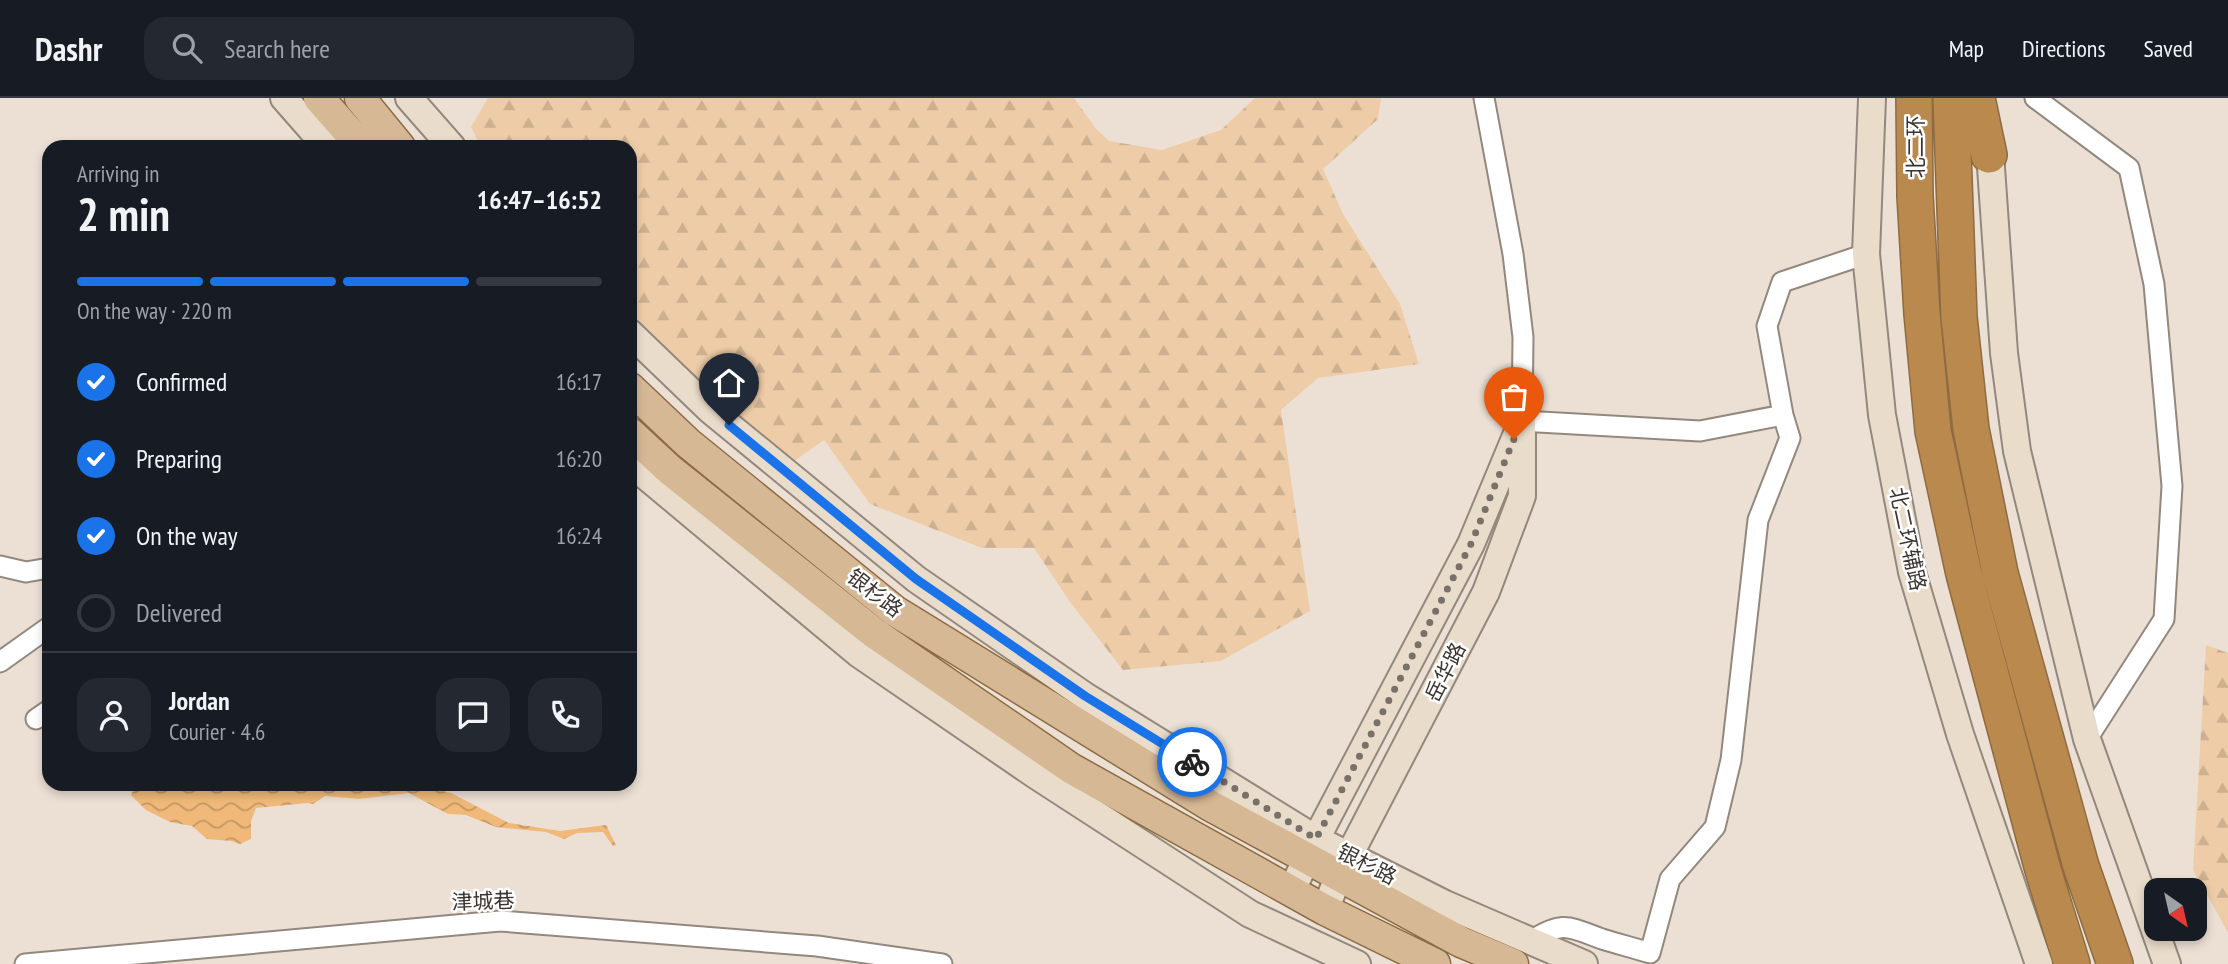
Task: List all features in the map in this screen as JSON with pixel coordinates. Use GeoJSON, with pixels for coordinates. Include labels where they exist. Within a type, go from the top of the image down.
{"type":"FeatureCollection","features":[{"type":"Feature","properties":{"kind":"highway","name":"北二环"},"geometry":{"type":"LineString","coordinates":[[1914,98],[1915,196],[1933,431],[1971,601],[2043,870],[2072,964]]}},
{"type":"Feature","properties":{"kind":"highway","name":"北二环"},"geometry":{"type":"LineString","coordinates":[[1951,98],[1959,317],[1971,429],[2000,573],[2081,866],[2115,964]]}},
{"type":"Feature","properties":{"kind":"highway"},"geometry":{"type":"LineString","coordinates":[[1977,98],[1989,155]]}},
{"type":"Feature","properties":{"kind":"main road"},"geometry":{"type":"LineString","coordinates":[[319,98],[356,140]]}},
{"type":"Feature","properties":{"kind":"main road"},"geometry":{"type":"LineString","coordinates":[[360,98],[394,140]]}},
{"type":"Feature","properties":{"kind":"main road","name":"银杉路"},"geometry":{"type":"LineString","coordinates":[[637,395],[688,443],[895,611],[1209,805],[1344,865],[1461,942],[1522,952]]}},
{"type":"Feature","properties":{"kind":"main road","name":"银杉路"},"geometry":{"type":"LineString","coordinates":[[637,439],[670,470],[874,633],[1072,769],[1325,911],[1436,964]]}},
{"type":"Feature","properties":{"kind":"street"},"geometry":{"type":"LineString","coordinates":[[285,98],[321,140]]}},
{"type":"Feature","properties":{"kind":"street"},"geometry":{"type":"LineString","coordinates":[[409,98],[447,140]]}},
{"type":"Feature","properties":{"kind":"street","name":"岳华路"},"geometry":{"type":"LineString","coordinates":[[1325,911],[1344,865],[1486,592],[1522,496],[1523,337],[1513,254],[1484,98]]}},
{"type":"Feature","properties":{"kind":"street","name":"北二环辅路"},"geometry":{"type":"LineString","coordinates":[[1872,98],[1866,254],[1882,415],[1912,572],[1960,734],[2034,959]]}},
{"type":"Feature","properties":{"kind":"street"},"geometry":{"type":"LineString","coordinates":[[1987,98],[2004,353],[2017,451],[2087,739],[2167,964]]}},
{"type":"Feature","properties":{"kind":"street"},"geometry":{"type":"LineString","coordinates":[[2035,98],[2129,168],[2154,284],[2171,472],[2164,619],[2087,739]]}},
{"type":"Feature","properties":{"kind":"street"},"geometry":{"type":"LineString","coordinates":[[1522,952],[1548,930],[1573,926],[1601,939],[1650,953],[1670,879],[1715,827],[1731,760],[1758,520],[1790,438],[1783,415],[1767,326],[1783,282],[1866,254]]}},
{"type":"Feature","properties":{"kind":"street","name":"银杉路"},"geometry":{"type":"LineString","coordinates":[[637,340],[710,410],[916,579],[1311,849]]}},
{"type":"Feature","properties":{"kind":"street"},"geometry":{"type":"LineString","coordinates":[[1522,421],[1700,431],[1783,415]]}},
{"type":"Feature","properties":{"kind":"street","name":"岳华路"},"geometry":{"type":"LineString","coordinates":[[1291,892],[1471,544],[1522,421]]}},
{"type":"Feature","properties":{"kind":"street"},"geometry":{"type":"LineString","coordinates":[[637,469],[859,654],[1034,774],[1250,914],[1357,964]]}},
{"type":"Feature","properties":{"kind":"street"},"geometry":{"type":"LineString","coordinates":[[0,581],[9,568],[26,572],[42,569]]}},
{"type":"Feature","properties":{"kind":"street"},"geometry":{"type":"LineString","coordinates":[[0,662],[42,632]]}},
{"type":"Feature","properties":{"kind":"street","name":"津城巷"},"geometry":{"type":"LineString","coordinates":[[25,964],[500,920],[817,946],[943,964]]}},
{"type":"Feature","properties":{"kind":"street","name":"银杉路"},"geometry":{"type":"LineString","coordinates":[[1522,952],[1584,964]]}},
{"type":"Feature","properties":{"kind":"green space"},"geometry":{"type":"Polygon","coordinates":[[[488,98],[1074,98],[1096,129],[1109,141],[1162,150],[1221,130],[1255,98],[1381,98],[1378,119],[1323,169],[1343,214],[1400,304],[1419,364],[1318,378],[1281,410],[1310,611],[1221,661],[1123,670],[1070,602],[1034,548],[982,548],[870,504],[824,440],[783,469],[637,327],[637,140],[478,140],[471,127],[488,98]]]}},
{"type":"Feature","properties":{"kind":"green space"},"geometry":{"type":"Polygon","coordinates":[[[2206,645],[2228,653],[2228,932],[2207,895],[2207,878],[2198,878],[2193,870],[2206,645]]]}},
{"type":"Feature","properties":{"kind":"water"},"geometry":{"type":"Polygon","coordinates":[[[133,791],[443,791],[509,823],[560,831],[606,825],[616,845],[613,846],[603,832],[577,833],[564,839],[546,832],[496,827],[466,815],[448,814],[409,793],[359,799],[325,796],[313,804],[256,808],[251,821],[251,839],[240,844],[207,839],[192,826],[170,822],[146,810],[131,795],[133,791]]]}},
{"type":"Feature","properties":{"kind":"way so far"},"geometry":{"type":"LineString","coordinates":[[1192,762],[1316,839],[1471,544],[1514,439]]}},
{"type":"Feature","properties":{"kind":"route"},"geometry":{"type":"LineString","coordinates":[[729,425],[916,579],[1085,696],[1192,762]]}}]}
